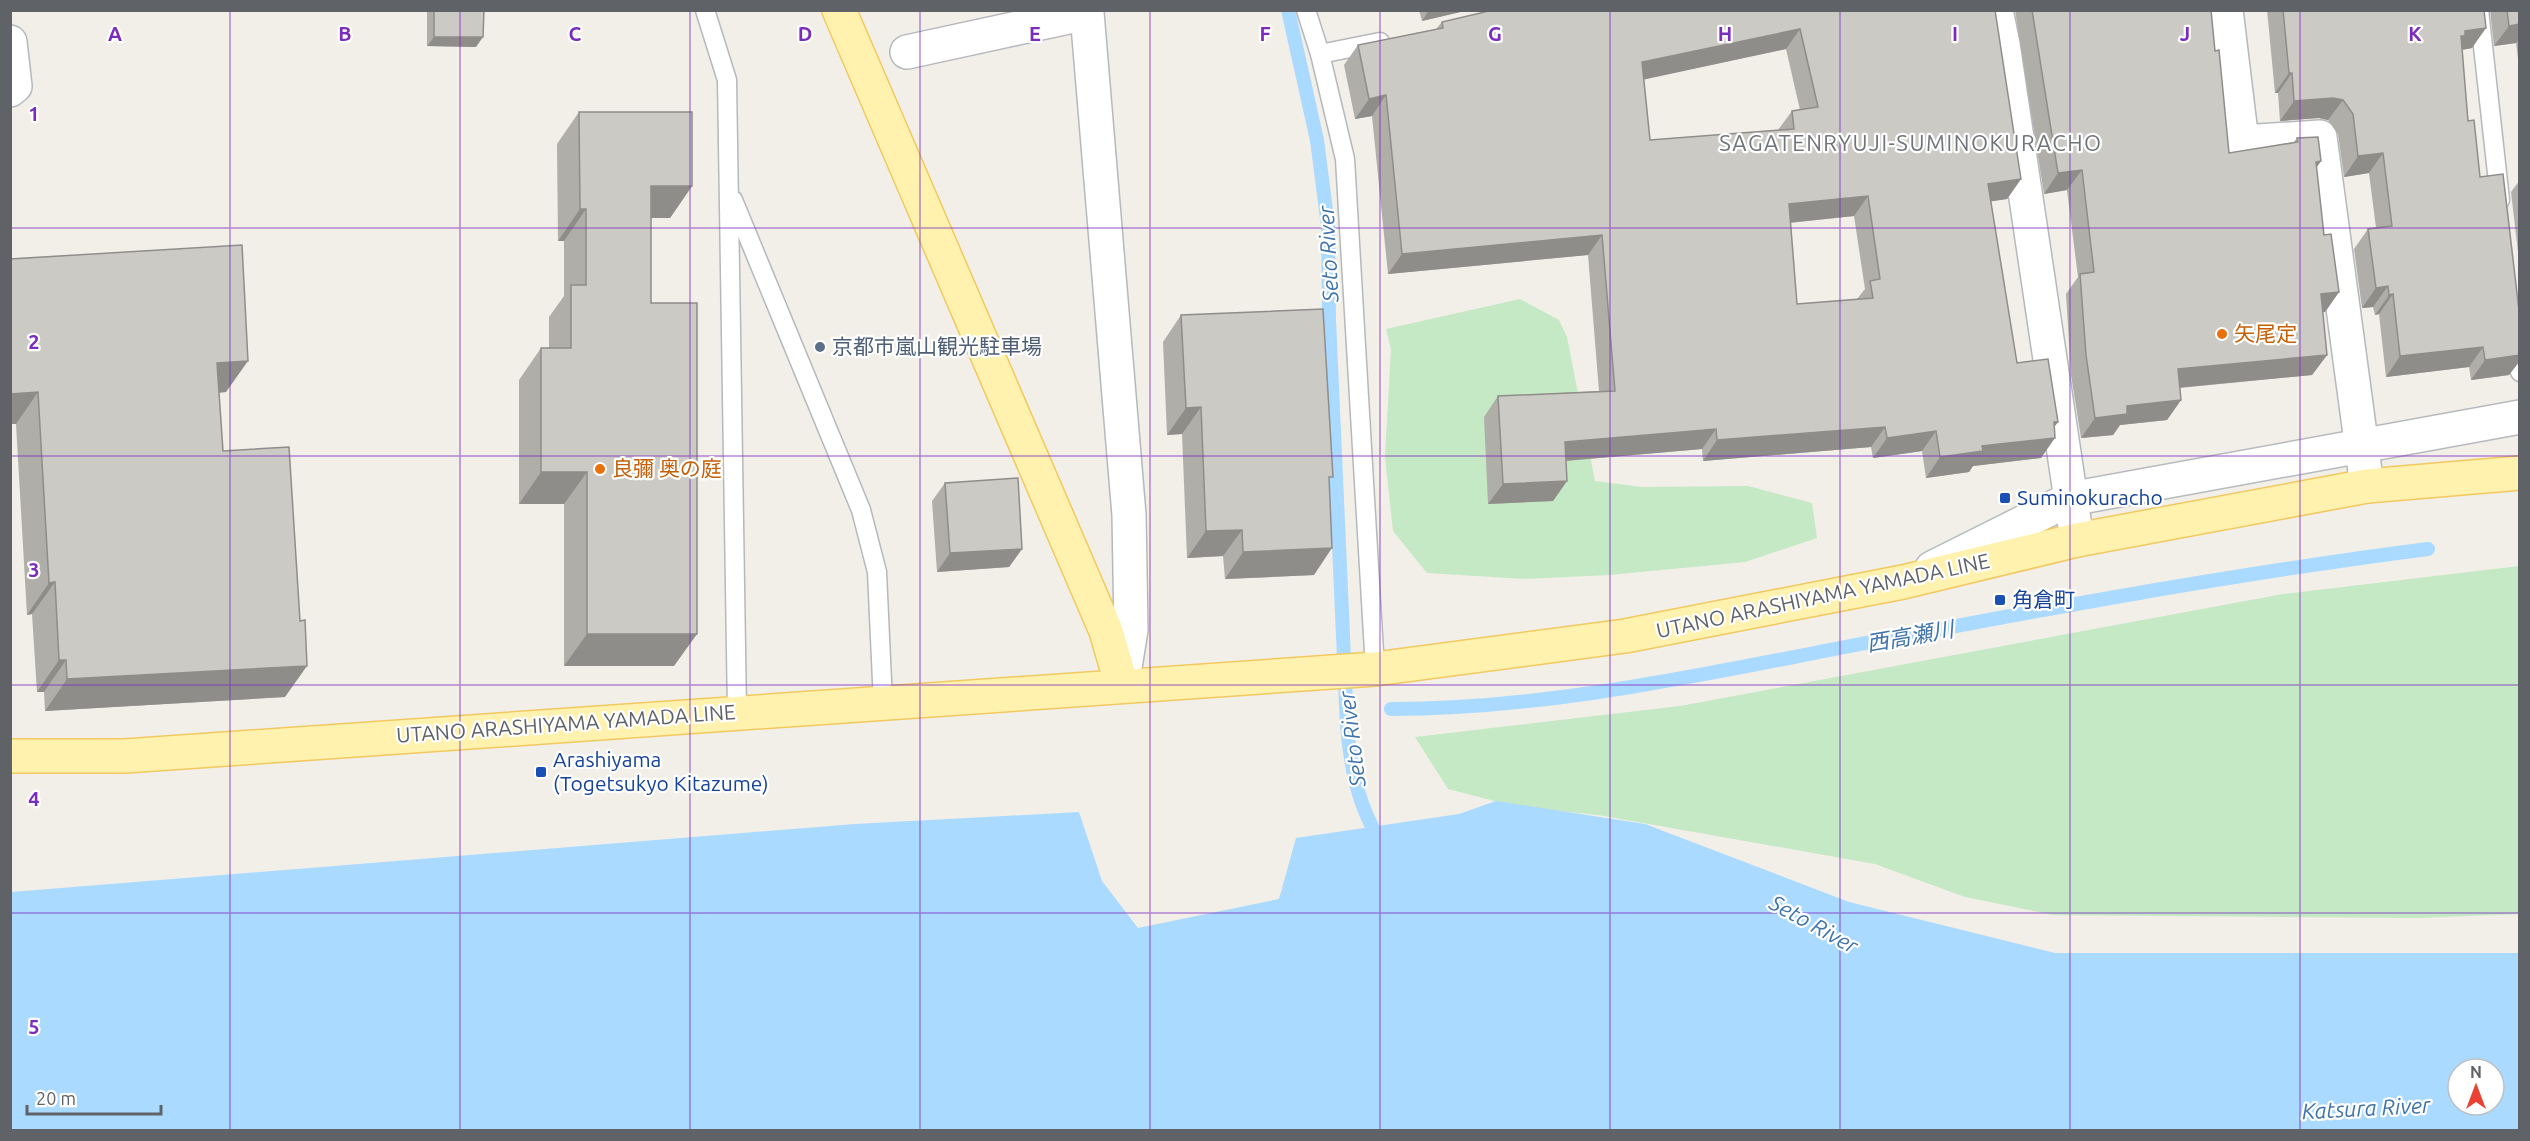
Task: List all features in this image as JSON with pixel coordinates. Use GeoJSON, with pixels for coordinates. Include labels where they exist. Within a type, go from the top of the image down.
{"type":"FeatureCollection","features":[{"type":"Feature","properties":{"kind":"main road"},"geometry":{"type":"LineString","coordinates":[[839,10],[1106,631],[1122,686]]}},
{"type":"Feature","properties":{"kind":"main road","name":"UTANO ARASHIYAMA YAMADA LINE"},"geometry":{"type":"LineString","coordinates":[[10,756],[125,756],[1376,669],[1625,636],[1903,582],[2077,540],[2367,486],[2520,473]]}},
{"type":"Feature","properties":{"kind":"street"},"geometry":{"type":"LineString","coordinates":[[1996,10],[2026,191],[2077,540]]}},
{"type":"Feature","properties":{"kind":"street"},"geometry":{"type":"LineString","coordinates":[[2226,10],[2242,142],[2320,137],[2367,486]]}},
{"type":"Feature","properties":{"kind":"street"},"geometry":{"type":"LineString","coordinates":[[907,52],[1087,13],[1129,515],[1131,630],[1122,686]]}},
{"type":"Feature","properties":{"kind":"street"},"geometry":{"type":"LineString","coordinates":[[10,42],[15,86],[10,90]]}},
{"type":"Feature","properties":{"kind":"street"},"geometry":{"type":"LineString","coordinates":[[1903,582],[2070,499],[2520,417]]}},
{"type":"Feature","properties":{"kind":"lane"},"geometry":{"type":"LineString","coordinates":[[705,10],[727,80],[737,712]]}},
{"type":"Feature","properties":{"kind":"lane"},"geometry":{"type":"LineString","coordinates":[[1306,10],[1320,54],[1345,159],[1376,669]]}},
{"type":"Feature","properties":{"kind":"lane"},"geometry":{"type":"LineString","coordinates":[[2479,10],[2501,213]]}},
{"type":"Feature","properties":{"kind":"lane"},"geometry":{"type":"LineString","coordinates":[[1320,54],[1400,37]]}},
{"type":"Feature","properties":{"kind":"lane"},"geometry":{"type":"LineString","coordinates":[[729,190],[861,510],[877,572],[883,703]]}},
{"type":"Feature","properties":{"kind":"lane"},"geometry":{"type":"LineString","coordinates":[[2513,320],[2520,372]]}},
{"type":"Feature","properties":{"kind":"green space"},"geometry":{"type":"Polygon","coordinates":[[[1520,299],[1559,320],[1567,337],[1595,481],[1642,487],[1748,486],[1812,503],[1817,538],[1745,562],[1609,575],[1524,579],[1427,573],[1393,531],[1385,457],[1391,349],[1386,329],[1520,299]]]}},
{"type":"Feature","properties":{"kind":"green space"},"geometry":{"type":"Polygon","coordinates":[[[2519,566],[2519,914],[2419,918],[2053,915],[1965,897],[1875,864],[1598,815],[1518,807],[1448,789],[1415,737],[1680,706],[2283,594],[2519,566]]]}},
{"type":"Feature","properties":{"kind":"water","name":"Katsura River"},"geometry":{"type":"Polygon","coordinates":[[[1496,801],[1645,824],[1849,902],[2055,953],[2519,953],[2519,1130],[11,1130],[11,892],[855,824],[1079,812],[1102,881],[1138,928],[1279,899],[1296,838],[1459,814],[1496,801]]]}},
{"type":"Feature","properties":{"kind":"building"},"geometry":{"type":"Polygon","coordinates":[[[434,10],[484,10],[483,37],[434,37],[434,10]]]}},
{"type":"Feature","properties":{"kind":"building"},"geometry":{"type":"Polygon","coordinates":[[[1493,10],[1995,10],[2021,179],[1988,184],[2017,363],[2048,359],[2058,422],[2054,422],[2055,438],[1982,446],[1983,451],[1940,457],[1936,431],[1887,438],[1885,427],[1717,440],[1716,429],[1565,442],[1567,481],[1503,484],[1498,396],[1615,391],[1602,235],[1402,254],[1386,95],[1369,99],[1358,45],[1443,28],[1442,22],[1493,10]],[[1800,29],[1642,62],[1650,140],[1794,129],[1792,111],[1818,107],[1800,29]],[[1868,196],[1789,204],[1797,304],[1873,298],[1870,281],[1880,279],[1868,196]]]}},
{"type":"Feature","properties":{"kind":"building"},"geometry":{"type":"Polygon","coordinates":[[[2032,10],[2211,10],[2215,51],[2219,50],[2229,153],[2298,142],[2297,138],[2318,137],[2321,161],[2316,162],[2324,235],[2331,234],[2339,292],[2321,294],[2327,355],[2178,369],[2181,400],[2127,406],[2127,414],[2095,418],[2086,355],[2080,274],[2094,272],[2082,170],[2058,173],[2032,10]]]}},
{"type":"Feature","properties":{"kind":"building"},"geometry":{"type":"Polygon","coordinates":[[[2283,10],[2484,10],[2486,28],[2465,31],[2465,36],[2461,36],[2468,121],[2474,120],[2480,177],[2503,174],[2520,319],[2520,355],[2485,360],[2483,347],[2400,356],[2393,294],[2389,295],[2388,286],[2376,288],[2368,229],[2392,226],[2383,153],[2358,156],[2353,114],[2343,100],[2333,98],[2294,101],[2283,10]]]}},
{"type":"Feature","properties":{"kind":"building"},"geometry":{"type":"Polygon","coordinates":[[[2507,10],[2520,10],[2520,24],[2509,26],[2507,10]]]}},
{"type":"Feature","properties":{"kind":"building"},"geometry":{"type":"Polygon","coordinates":[[[579,112],[692,112],[692,186],[651,186],[651,303],[697,303],[697,634],[587,634],[587,472],[541,472],[541,348],[571,348],[571,285],[586,285],[586,209],[580,209],[579,112]]]}},
{"type":"Feature","properties":{"kind":"building"},"geometry":{"type":"Polygon","coordinates":[[[242,245],[248,361],[217,363],[223,451],[289,447],[300,621],[305,620],[307,666],[67,679],[66,660],[59,660],[55,582],[49,583],[38,392],[10,394],[10,259],[242,245]]]}},
{"type":"Feature","properties":{"kind":"building"},"geometry":{"type":"Polygon","coordinates":[[[1323,309],[1333,477],[1329,477],[1332,548],[1243,552],[1242,530],[1206,531],[1201,407],[1186,408],[1181,315],[1323,309]]]}},
{"type":"Feature","properties":{"kind":"building"},"geometry":{"type":"Polygon","coordinates":[[[1018,478],[1022,549],[950,553],[945,483],[1018,478]]]}},
{"type":"Feature","properties":{"kind":"waterway","name":"Seto River"},"geometry":{"type":"LineString","coordinates":[[1288,10],[1317,140],[1328,226],[1329,319],[1347,726],[1353,772],[1361,801],[1381,843]]}},
{"type":"Feature","properties":{"kind":"waterway","name":"西高瀬川"},"geometry":{"type":"LineString","coordinates":[[1391,709],[1449,708],[1620,689],[2136,594],[2428,549]]}},
{"type":"Feature","properties":{"kind":"place","name":"矢尾定"},"geometry":{"type":"Point","coordinates":[2222,334]}},
{"type":"Feature","properties":{"kind":"place","name":"京都市嵐山観光駐車場"},"geometry":{"type":"Point","coordinates":[820,347]}},
{"type":"Feature","properties":{"kind":"place","name":"良彌 奥の庭"},"geometry":{"type":"Point","coordinates":[600,469]}},
{"type":"Feature","properties":{"kind":"place","name":"Suminokuracho"},"geometry":{"type":"Point","coordinates":[2005,498]}},
{"type":"Feature","properties":{"kind":"place","name":"角倉町"},"geometry":{"type":"Point","coordinates":[2000,600]}},
{"type":"Feature","properties":{"kind":"place","name":"Arashiyama (Togetsukyo Kitazume)"},"geometry":{"type":"Point","coordinates":[541,772]}},
{"type":"Feature","properties":{"kind":"district","name":"SAGATENRYUJI-SUMINOKURACHO"},"geometry":{"type":"Point","coordinates":[1911,143]}}]}
